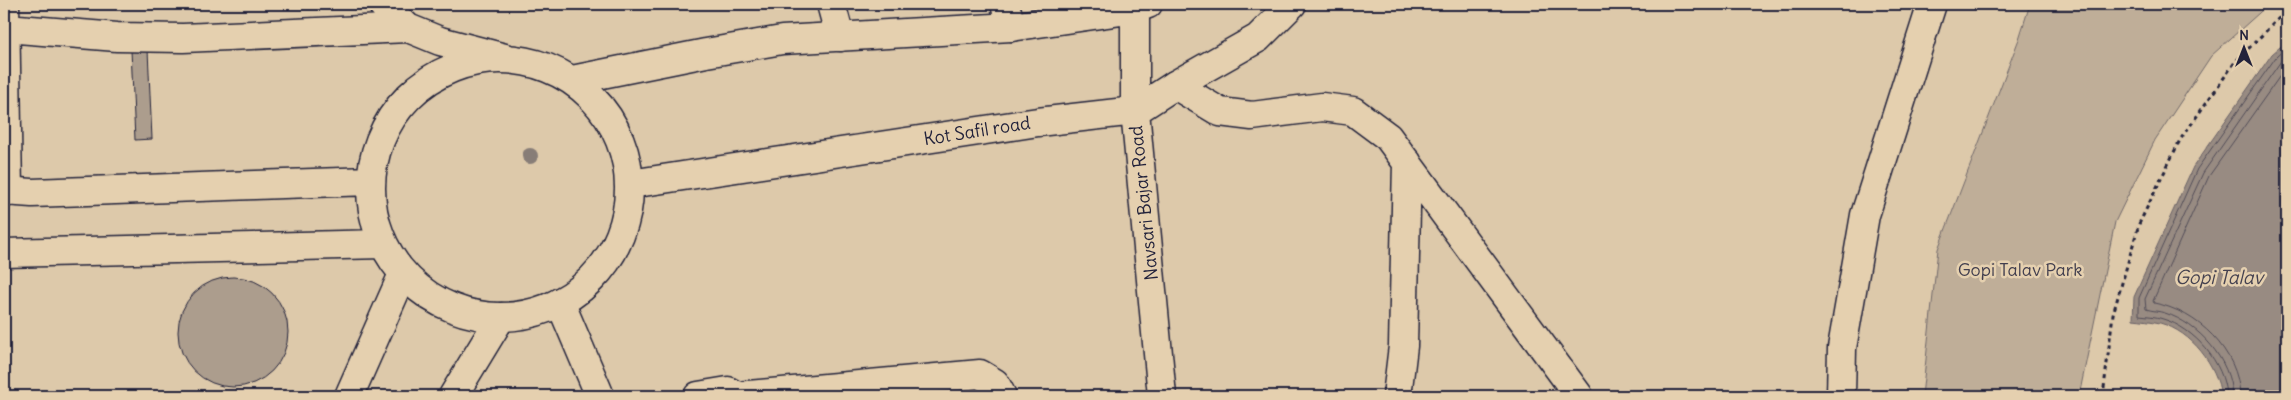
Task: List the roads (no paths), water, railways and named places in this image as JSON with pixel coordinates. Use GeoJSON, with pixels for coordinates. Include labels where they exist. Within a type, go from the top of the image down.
{"type":"FeatureCollection","features":[{"type":"Feature","properties":{"kind":"main road"},"geometry":{"type":"LineString","coordinates":[[382,4],[408,28],[440,41],[540,65],[572,80],[602,107],[622,144],[630,184],[626,220],[612,253],[590,282],[560,302],[532,313],[501,317],[465,312],[431,297],[403,274],[383,244],[372,213],[370,181],[378,142],[398,107],[413,93],[428,80],[465,63],[505,58]]}},
{"type":"Feature","properties":{"kind":"main road"},"geometry":{"type":"LineString","coordinates":[[831,4],[840,37]]}},
{"type":"Feature","properties":{"kind":"main road","name":"Kot Safil road"},"geometry":{"type":"LineString","coordinates":[[630,184],[1038,122],[1135,111],[1175,85],[1258,38],[1292,4]]}},
{"type":"Feature","properties":{"kind":"main road"},"geometry":{"type":"LineString","coordinates":[[1841,396],[1842,348],[1865,216],[1932,4]]}},
{"type":"Feature","properties":{"kind":"main road"},"geometry":{"type":"LineString","coordinates":[[572,80],[706,52],[772,42],[840,37],[1008,16],[1139,5]]}},
{"type":"Feature","properties":{"kind":"main road","name":"Navsari Bajar Road"},"geometry":{"type":"LineString","coordinates":[[1139,5],[1135,111],[1162,396]]}},
{"type":"Feature","properties":{"kind":"main road"},"geometry":{"type":"LineString","coordinates":[[370,181],[32,193],[6,191],[5,16],[117,37],[183,38],[408,28]]}},
{"type":"Feature","properties":{"kind":"main road"},"geometry":{"type":"LineString","coordinates":[[1175,85],[1220,112],[1252,116],[1322,107],[1353,111],[1388,137],[1579,396]]}},
{"type":"Feature","properties":{"kind":"main road"},"geometry":{"type":"LineString","coordinates":[[1397,396],[1403,346],[1407,162]]}},
{"type":"Feature","properties":{"kind":"main road"},"geometry":{"type":"LineString","coordinates":[[4,253],[130,248],[383,244]]}},
{"type":"Feature","properties":{"kind":"main road"},"geometry":{"type":"LineString","coordinates":[[349,396],[403,274]]}},
{"type":"Feature","properties":{"kind":"main road"},"geometry":{"type":"LineString","coordinates":[[560,302],[600,396]]}},
{"type":"Feature","properties":{"kind":"main road"},"geometry":{"type":"LineString","coordinates":[[453,396],[501,317]]}},
{"type":"Feature","properties":{"kind":"main road"},"geometry":{"type":"LineString","coordinates":[[698,396],[728,391],[737,396],[980,374],[995,382],[1002,396]]}},
{"type":"Feature","properties":{"kind":"water","name":"Gopi Talav"},"geometry":{"type":"Polygon","coordinates":[[[2287,41],[2287,396],[2221,396],[2219,384],[2214,373],[2201,351],[2192,342],[2172,327],[2160,323],[2133,319],[2134,297],[2193,167],[2272,54],[2287,41]]]}},
{"type":"Feature","properties":{"kind":"park label","name":"Gopi Talav Park"},"geometry":{"type":"Point","coordinates":[2020,270]}}]}
